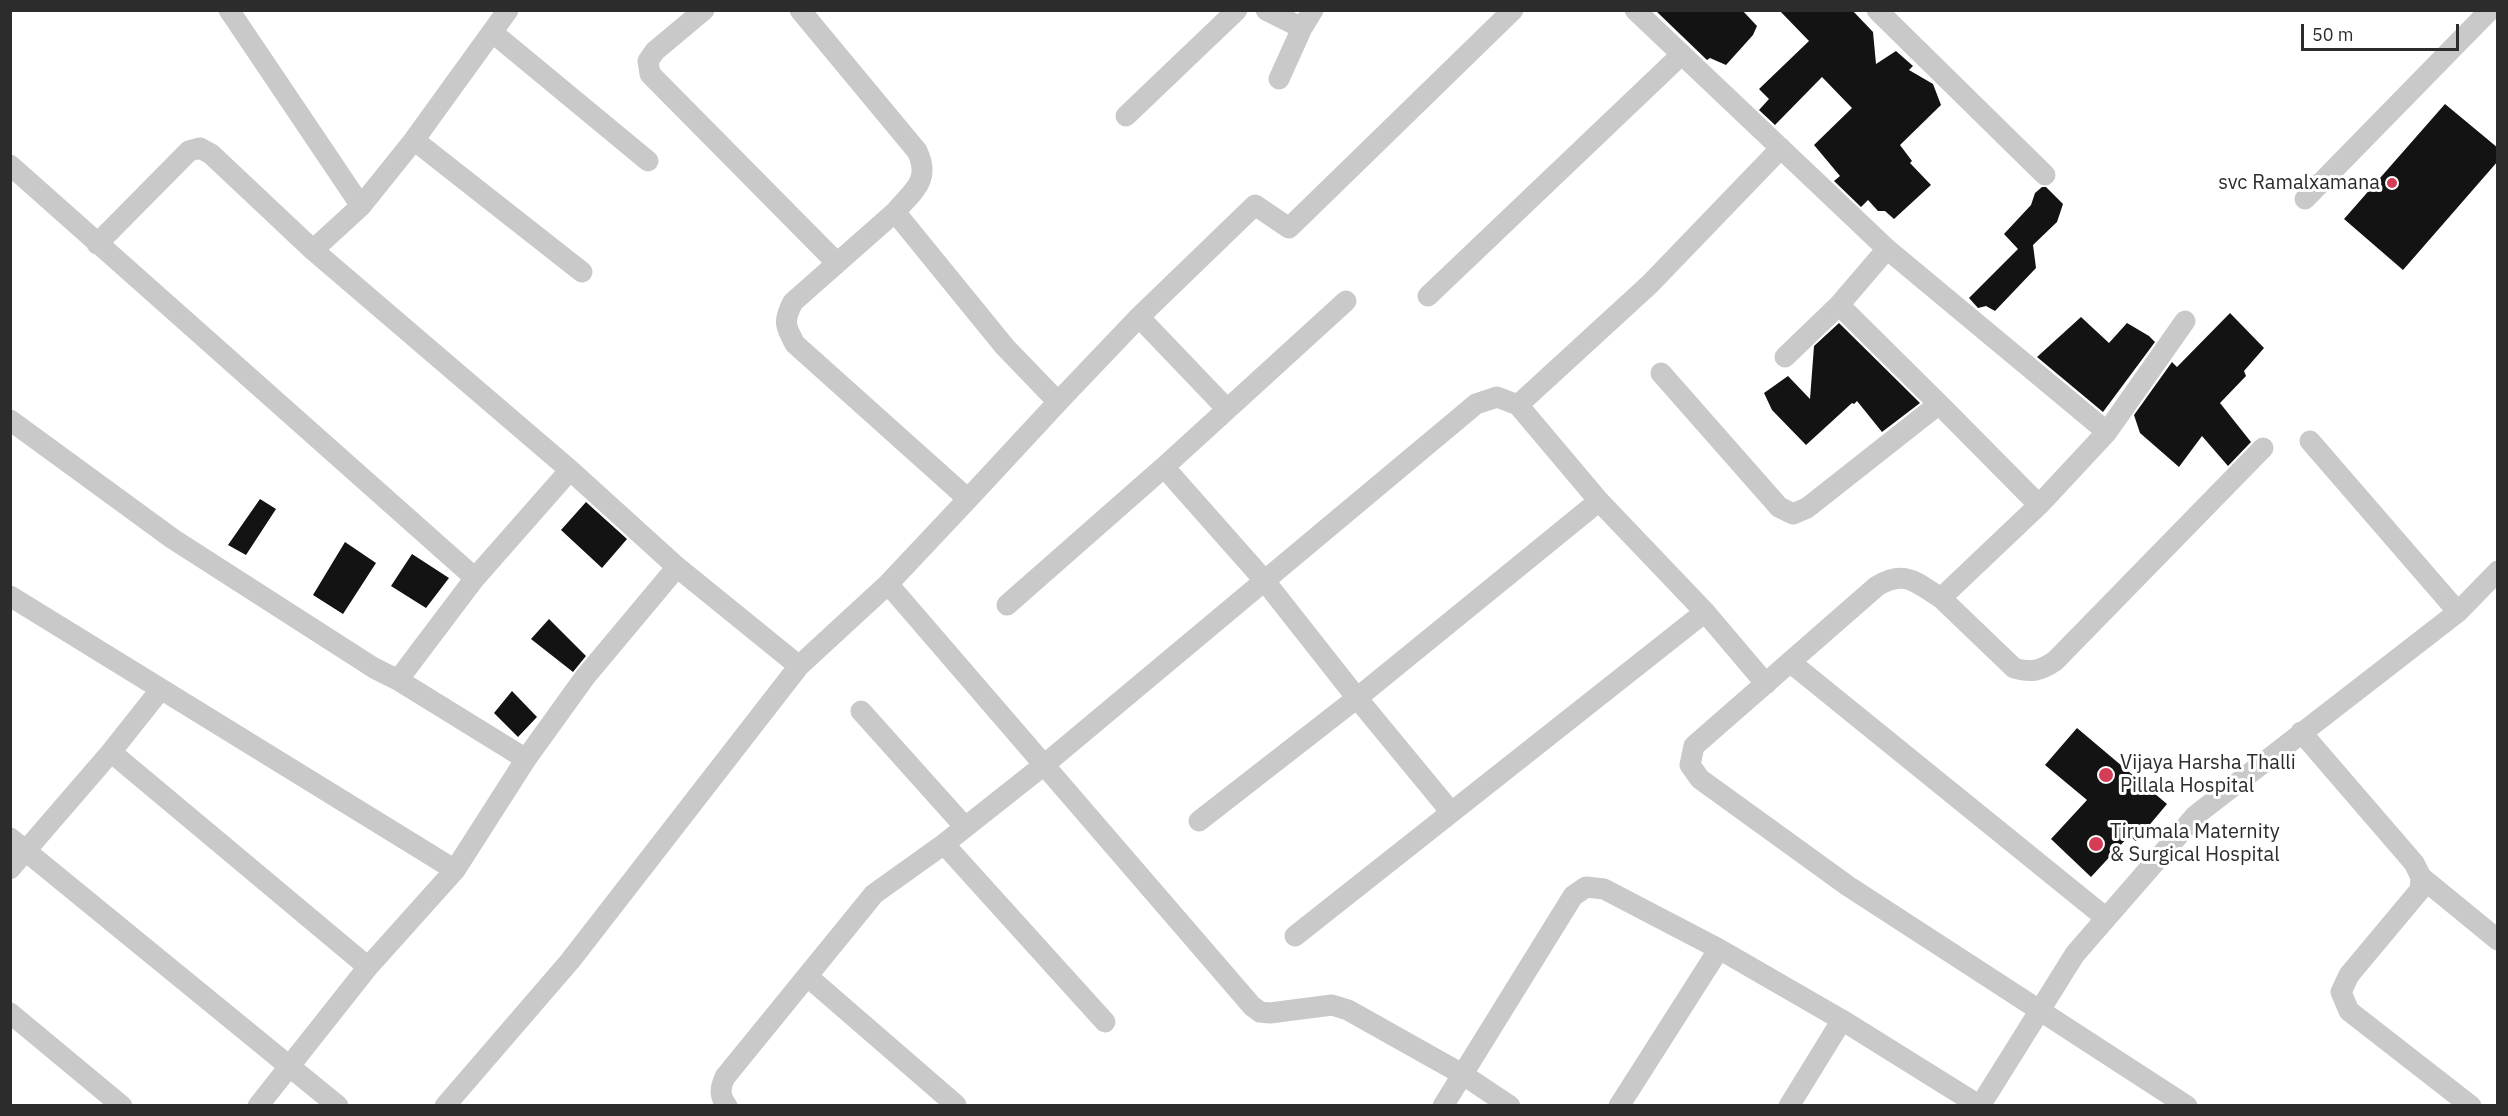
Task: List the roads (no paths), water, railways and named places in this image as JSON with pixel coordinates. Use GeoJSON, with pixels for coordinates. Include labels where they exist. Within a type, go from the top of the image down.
{"type":"FeatureCollection","features":[{"type":"Feature","properties":{"kind":"street"},"geometry":{"type":"LineString","coordinates":[[229,10],[361,206]]}},
{"type":"Feature","properties":{"kind":"street"},"geometry":{"type":"LineString","coordinates":[[313,250],[361,206],[414,140],[508,10]]}},
{"type":"Feature","properties":{"kind":"street"},"geometry":{"type":"LineString","coordinates":[[704,10],[655,51],[648,61],[650,74],[837,263]]}},
{"type":"Feature","properties":{"kind":"street"},"geometry":{"type":"LineString","coordinates":[[800,10],[917,150],[924,165],[921,181],[895,212],[793,302],[786,315],[786,328],[795,344],[968,499]]}},
{"type":"Feature","properties":{"kind":"street"},"geometry":{"type":"LineString","coordinates":[[1126,116],[1237,10]]}},
{"type":"Feature","properties":{"kind":"street"},"geometry":{"type":"LineString","coordinates":[[1266,10],[1308,19],[1279,79]]}},
{"type":"Feature","properties":{"kind":"street"},"geometry":{"type":"LineString","coordinates":[[445,1106],[570,961],[798,666],[888,584],[1139,317],[1255,205],[1289,228],[1513,10]]}},
{"type":"Feature","properties":{"kind":"street"},"geometry":{"type":"LineString","coordinates":[[1635,10],[1680,56],[1887,249],[2107,432]]}},
{"type":"Feature","properties":{"kind":"street"},"geometry":{"type":"LineString","coordinates":[[1877,10],[2045,175]]}},
{"type":"Feature","properties":{"kind":"street"},"geometry":{"type":"LineString","coordinates":[[2305,199],[2490,10]]}},
{"type":"Feature","properties":{"kind":"street"},"geometry":{"type":"LineString","coordinates":[[492,32],[648,161]]}},
{"type":"Feature","properties":{"kind":"street"},"geometry":{"type":"LineString","coordinates":[[1428,296],[1680,56]]}},
{"type":"Feature","properties":{"kind":"street"},"geometry":{"type":"LineString","coordinates":[[414,140],[582,272]]}},
{"type":"Feature","properties":{"kind":"street"},"geometry":{"type":"LineString","coordinates":[[98,244],[189,152],[200,148],[211,154],[313,250],[570,470],[677,567],[798,666]]}},
{"type":"Feature","properties":{"kind":"street"},"geometry":{"type":"LineString","coordinates":[[1518,405],[1650,284],[1781,148]]}},
{"type":"Feature","properties":{"kind":"street"},"geometry":{"type":"LineString","coordinates":[[10,165],[475,578]]}},
{"type":"Feature","properties":{"kind":"street"},"geometry":{"type":"LineString","coordinates":[[895,212],[1005,347],[1058,402]]}},
{"type":"Feature","properties":{"kind":"street"},"geometry":{"type":"LineString","coordinates":[[1785,357],[1839,305],[1887,249]]}},
{"type":"Feature","properties":{"kind":"street"},"geometry":{"type":"LineString","coordinates":[[1007,605],[1346,301]]}},
{"type":"Feature","properties":{"kind":"street"},"geometry":{"type":"LineString","coordinates":[[1839,305],[2039,505]]}},
{"type":"Feature","properties":{"kind":"street"},"geometry":{"type":"LineString","coordinates":[[1139,317],[1226,408]]}},
{"type":"Feature","properties":{"kind":"street"},"geometry":{"type":"LineString","coordinates":[[1941,598],[2039,505],[2107,432],[2185,321]]}},
{"type":"Feature","properties":{"kind":"street"},"geometry":{"type":"LineString","coordinates":[[1661,373],[1779,507],[1793,513],[1807,508],[1939,404]]}},
{"type":"Feature","properties":{"kind":"street"},"geometry":{"type":"LineString","coordinates":[[727,1106],[720,1095],[725,1077],[874,894],[944,844],[1044,765],[1476,404],[1497,397],[1518,405],[1599,501],[1705,612],[1766,684]]}},
{"type":"Feature","properties":{"kind":"street"},"geometry":{"type":"LineString","coordinates":[[10,420],[173,538],[374,668],[398,680],[526,759]]}},
{"type":"Feature","properties":{"kind":"street"},"geometry":{"type":"LineString","coordinates":[[2310,441],[2458,612]]}},
{"type":"Feature","properties":{"kind":"street"},"geometry":{"type":"LineString","coordinates":[[2187,1106],[1848,886],[1700,779],[1690,765],[1694,746],[1877,586],[1890,578],[1905,577],[1941,598],[2014,668],[2028,672],[2041,670],[2055,661],[2263,448]]}},
{"type":"Feature","properties":{"kind":"street"},"geometry":{"type":"LineString","coordinates":[[1164,466],[1264,580],[1451,812]]}},
{"type":"Feature","properties":{"kind":"street"},"geometry":{"type":"LineString","coordinates":[[398,680],[475,578],[570,470]]}},
{"type":"Feature","properties":{"kind":"street"},"geometry":{"type":"LineString","coordinates":[[1199,821],[1357,698],[1599,501]]}},
{"type":"Feature","properties":{"kind":"street"},"geometry":{"type":"LineString","coordinates":[[258,1106],[368,968],[455,870],[526,759],[585,677],[677,567]]}},
{"type":"Feature","properties":{"kind":"street"},"geometry":{"type":"LineString","coordinates":[[1443,1106],[1573,896],[1586,888],[1604,889],[1719,949],[1842,1020],[1980,1106],[2038,1010],[2076,954],[2196,815],[2458,612],[2498,571]]}},
{"type":"Feature","properties":{"kind":"street"},"geometry":{"type":"LineString","coordinates":[[888,584],[1252,1006],[1260,1012],[1270,1013],[1332,1005],[1348,1010],[1462,1074],[1510,1106]]}},
{"type":"Feature","properties":{"kind":"street"},"geometry":{"type":"LineString","coordinates":[[10,596],[455,870]]}},
{"type":"Feature","properties":{"kind":"street"},"geometry":{"type":"LineString","coordinates":[[1295,936],[1705,612]]}},
{"type":"Feature","properties":{"kind":"street"},"geometry":{"type":"LineString","coordinates":[[1790,662],[2106,918]]}},
{"type":"Feature","properties":{"kind":"street"},"geometry":{"type":"LineString","coordinates":[[10,869],[18,845],[111,752],[161,689]]}},
{"type":"Feature","properties":{"kind":"street"},"geometry":{"type":"LineString","coordinates":[[861,711],[965,827]]}},
{"type":"Feature","properties":{"kind":"street"},"geometry":{"type":"LineString","coordinates":[[2301,732],[2414,863],[2421,877],[2498,940]]}},
{"type":"Feature","properties":{"kind":"street"},"geometry":{"type":"LineString","coordinates":[[111,752],[368,968]]}},
{"type":"Feature","properties":{"kind":"street"},"geometry":{"type":"LineString","coordinates":[[944,844],[1105,1022]]}},
{"type":"Feature","properties":{"kind":"street"},"geometry":{"type":"LineString","coordinates":[[18,845],[338,1106]]}},
{"type":"Feature","properties":{"kind":"street"},"geometry":{"type":"LineString","coordinates":[[2421,877],[2421,890],[2349,975],[2341,992],[2349,1011],[2471,1106]]}},
{"type":"Feature","properties":{"kind":"street"},"geometry":{"type":"LineString","coordinates":[[1619,1106],[1719,949]]}},
{"type":"Feature","properties":{"kind":"street"},"geometry":{"type":"LineString","coordinates":[[807,976],[956,1106]]}},
{"type":"Feature","properties":{"kind":"street"},"geometry":{"type":"LineString","coordinates":[[10,1013],[122,1106]]}},
{"type":"Feature","properties":{"kind":"street"},"geometry":{"type":"LineString","coordinates":[[1789,1106],[1842,1020]]}},
{"type":"Feature","properties":{"kind":"place","name":"svc Ramalxamana"},"geometry":{"type":"Point","coordinates":[2392,183]}},
{"type":"Feature","properties":{"kind":"place","name":"Vijaya Harsha Thalli Pillala Hospital"},"geometry":{"type":"Point","coordinates":[2106,775]}},
{"type":"Feature","properties":{"kind":"place","name":"Tirumala Maternity & Surgical Hospital"},"geometry":{"type":"Point","coordinates":[2096,844]}}]}
